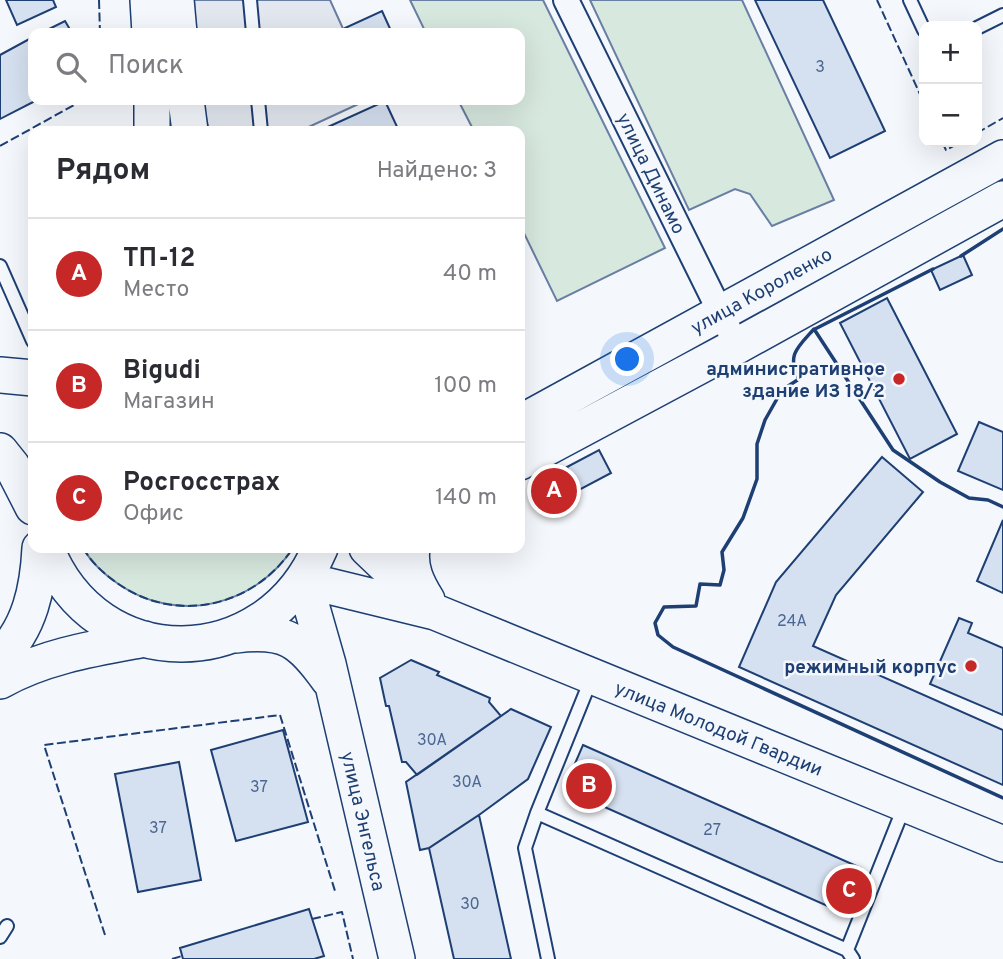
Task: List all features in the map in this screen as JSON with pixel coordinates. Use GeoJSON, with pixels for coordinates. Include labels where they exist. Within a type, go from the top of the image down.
{"type":"FeatureCollection","features":[{"type":"Feature","properties":{"kind":"main road"},"geometry":{"type":"LineString","coordinates":[[148,0],[150,28]]}},
{"type":"Feature","properties":{"kind":"main road"},"geometry":{"type":"LineString","coordinates":[[176,0],[179,28]]}},
{"type":"Feature","properties":{"kind":"main road"},"geometry":{"type":"LineString","coordinates":[[152,105],[152,126]]}},
{"type":"Feature","properties":{"kind":"main road"},"geometry":{"type":"LineString","coordinates":[[187,105],[189,126]]}},
{"type":"Feature","properties":{"kind":"main road","name":"улица Короленко"},"geometry":{"type":"LineString","coordinates":[[525,420],[1003,158]]}},
{"type":"Feature","properties":{"kind":"main road","name":"улица Короленко"},"geometry":{"type":"LineString","coordinates":[[525,459],[1003,199]]}},
{"type":"Feature","properties":{"kind":"main road"},"geometry":{"type":"LineString","coordinates":[[0,375],[28,378]]}},
{"type":"Feature","properties":{"kind":"main road"},"geometry":{"type":"LineString","coordinates":[[0,452],[12,466],[28,496]]}},
{"type":"Feature","properties":{"kind":"main road"},"geometry":{"type":"LineString","coordinates":[[0,657],[24,625],[34,600],[39,553]]}},
{"type":"Feature","properties":{"kind":"main road"},"geometry":{"type":"LineString","coordinates":[[48,553],[53,567],[80,603],[116,628],[156,642],[204,643],[234,635],[262,632],[284,635],[305,650],[331,682]]}},
{"type":"Feature","properties":{"kind":"main road"},"geometry":{"type":"LineString","coordinates":[[234,635],[275,611],[304,580],[318,553]]}},
{"type":"Feature","properties":{"kind":"main road"},"geometry":{"type":"LineString","coordinates":[[304,580],[352,553]]}},
{"type":"Feature","properties":{"kind":"main road"},"geometry":{"type":"LineString","coordinates":[[372,553],[435,612]]}},
{"type":"Feature","properties":{"kind":"main road"},"geometry":{"type":"LineString","coordinates":[[412,553],[411,563],[418,585],[435,612]]}},
{"type":"Feature","properties":{"kind":"main road"},"geometry":{"type":"LineString","coordinates":[[304,580],[435,612]]}},
{"type":"Feature","properties":{"kind":"main road","name":"улица Энгельса"},"geometry":{"type":"LineString","coordinates":[[304,580],[397,959]]}},
{"type":"Feature","properties":{"kind":"main road","name":"улица Молодой Гвардии"},"geometry":{"type":"LineString","coordinates":[[435,612],[1003,844]]}},
{"type":"Feature","properties":{"kind":"main road"},"geometry":{"type":"LineString","coordinates":[[0,681],[80,651],[145,639]]}},
{"type":"Feature","properties":{"kind":"street","name":"улица Динамо"},"geometry":{"type":"LineString","coordinates":[[566,0],[737,346]]}},
{"type":"Feature","properties":{"kind":"lane"},"geometry":{"type":"LineString","coordinates":[[250,0],[253,28]]}},
{"type":"Feature","properties":{"kind":"lane"},"geometry":{"type":"LineString","coordinates":[[910,0],[920,21]]}},
{"type":"Feature","properties":{"kind":"lane"},"geometry":{"type":"LineString","coordinates":[[982,26],[1003,15]]}},
{"type":"Feature","properties":{"kind":"lane"},"geometry":{"type":"LineString","coordinates":[[258,105],[261,126]]}},
{"type":"Feature","properties":{"kind":"lane"},"geometry":{"type":"LineString","coordinates":[[0,266],[28,330]]}},
{"type":"Feature","properties":{"kind":"lane"},"geometry":{"type":"LineString","coordinates":[[548,959],[525,848],[593,677]]}},
{"type":"Feature","properties":{"kind":"lane"},"geometry":{"type":"LineString","coordinates":[[537,813],[850,954],[905,804]]}},
{"type":"Feature","properties":{"kind":"shaded area"},"geometry":{"type":"Polygon","coordinates":[[[194,0],[330,0],[343,28],[196,28],[194,0]]]}},
{"type":"Feature","properties":{"kind":"shaded area"},"geometry":{"type":"Polygon","coordinates":[[[410,0],[543,0],[665,248],[557,301],[525,235],[525,126],[471,126],[461,105],[525,105],[525,28],[424,28],[410,0]]]}},
{"type":"Feature","properties":{"kind":"shaded area"},"geometry":{"type":"Polygon","coordinates":[[[590,0],[742,0],[834,200],[772,226],[750,194],[735,189],[689,210],[590,0]]]}},
{"type":"Feature","properties":{"kind":"shaded area"},"geometry":{"type":"Polygon","coordinates":[[[203,105],[356,105],[311,126],[208,126],[203,105]]]}},
{"type":"Feature","properties":{"kind":"shaded area"},"geometry":{"type":"Polygon","coordinates":[[[87,553],[289,553],[277,568],[236,596],[213,603],[188,606],[164,604],[140,596],[107,576],[87,553]]]}},
{"type":"Feature","properties":{"kind":"building"},"geometry":{"type":"Polygon","coordinates":[[[6,0],[53,0],[56,7],[17,25],[6,0]]]}},
{"type":"Feature","properties":{"kind":"building"},"geometry":{"type":"Polygon","coordinates":[[[755,0],[823,0],[885,131],[830,158],[755,0]]]}},
{"type":"Feature","properties":{"kind":"building"},"geometry":{"type":"Polygon","coordinates":[[[382,11],[390,28],[345,28],[382,11]]]}},
{"type":"Feature","properties":{"kind":"building"},"geometry":{"type":"Polygon","coordinates":[[[65,21],[69,28],[51,28],[65,21]]]}},
{"type":"Feature","properties":{"kind":"building"},"geometry":{"type":"Polygon","coordinates":[[[28,40],[28,105],[0,119],[0,55],[28,40]]]}},
{"type":"Feature","properties":{"kind":"building"},"geometry":{"type":"Polygon","coordinates":[[[376,105],[387,105],[397,126],[330,126],[376,105]]]}},
{"type":"Feature","properties":{"kind":"building"},"geometry":{"type":"Polygon","coordinates":[[[963,255],[972,275],[940,290],[931,270],[963,255]]]}},
{"type":"Feature","properties":{"kind":"building","name":"административное здание ИЗ 18/2"},"geometry":{"type":"Polygon","coordinates":[[[887,298],[957,434],[910,459],[840,323],[887,298]]]}},
{"type":"Feature","properties":{"kind":"building"},"geometry":{"type":"Polygon","coordinates":[[[979,422],[1003,432],[1003,490],[958,471],[979,422]]]}},
{"type":"Feature","properties":{"kind":"building"},"geometry":{"type":"Polygon","coordinates":[[[599,450],[611,473],[579,490],[567,467],[599,450]]]}},
{"type":"Feature","properties":{"kind":"building"},"geometry":{"type":"Polygon","coordinates":[[[882,457],[923,492],[836,595],[813,646],[1003,730],[1003,785],[739,667],[776,582],[882,457]]]}},
{"type":"Feature","properties":{"kind":"building"},"geometry":{"type":"Polygon","coordinates":[[[563,469],[577,495],[545,512],[531,487],[563,469]]]}},
{"type":"Feature","properties":{"kind":"building"},"geometry":{"type":"Polygon","coordinates":[[[1003,520],[1003,593],[977,581],[1003,520]]]}},
{"type":"Feature","properties":{"kind":"building","name":"режимный корпус"},"geometry":{"type":"Polygon","coordinates":[[[959,618],[972,623],[968,633],[1003,648],[1003,715],[930,684],[959,618]]]}},
{"type":"Feature","properties":{"kind":"building"},"geometry":{"type":"Polygon","coordinates":[[[411,660],[439,672],[437,675],[490,698],[489,702],[501,716],[417,775],[406,762],[402,762],[380,678],[411,660]]]}},
{"type":"Feature","properties":{"kind":"building"},"geometry":{"type":"Polygon","coordinates":[[[511,709],[551,727],[528,779],[429,848],[420,850],[406,782],[511,709]]]}},
{"type":"Feature","properties":{"kind":"building"},"geometry":{"type":"Polygon","coordinates":[[[283,730],[308,822],[236,841],[211,750],[283,730]]]}},
{"type":"Feature","properties":{"kind":"building"},"geometry":{"type":"Polygon","coordinates":[[[583,745],[861,868],[841,912],[564,789],[583,745]]]}},
{"type":"Feature","properties":{"kind":"building"},"geometry":{"type":"Polygon","coordinates":[[[179,762],[201,880],[138,892],[115,774],[179,762]]]}},
{"type":"Feature","properties":{"kind":"building"},"geometry":{"type":"Polygon","coordinates":[[[479,815],[511,959],[454,959],[429,848],[479,815]]]}},
{"type":"Feature","properties":{"kind":"building"},"geometry":{"type":"Polygon","coordinates":[[[309,909],[324,956],[314,959],[183,959],[180,948],[309,909]]]}},
{"type":"Feature","properties":{"kind":"fence"},"geometry":{"type":"LineString","coordinates":[[99,0],[100,28]]}},
{"type":"Feature","properties":{"kind":"fence"},"geometry":{"type":"LineString","coordinates":[[877,0],[919,92]]}},
{"type":"Feature","properties":{"kind":"fence"},"geometry":{"type":"LineString","coordinates":[[36,126],[74,105]]}},
{"type":"Feature","properties":{"kind":"fence"},"geometry":{"type":"LineString","coordinates":[[982,130],[1003,118]]}},
{"type":"Feature","properties":{"kind":"fence"},"geometry":{"type":"LineString","coordinates":[[0,146],[28,130]]}},
{"type":"Feature","properties":{"kind":"fence"},"geometry":{"type":"LineString","coordinates":[[944,147],[946,150],[952,147]]}},
{"type":"Feature","properties":{"kind":"fence"},"geometry":{"type":"LineString","coordinates":[[87,553],[107,576],[140,596],[164,604],[188,606],[236,596],[277,568],[289,553]]}},
{"type":"Feature","properties":{"kind":"fence"},"geometry":{"type":"LineString","coordinates":[[105,935],[44,745],[280,715],[335,891]]}},
{"type":"Feature","properties":{"kind":"fence"},"geometry":{"type":"LineString","coordinates":[[312,919],[342,912],[353,959]]}},
{"type":"Feature","properties":{"kind":"fence"},"geometry":{"type":"LineString","coordinates":[[172,959],[182,956]]}},
{"type":"Feature","properties":{"kind":"wall"},"geometry":{"type":"LineString","coordinates":[[961,256],[1003,229]]}},
{"type":"Feature","properties":{"kind":"wall"},"geometry":{"type":"LineString","coordinates":[[815,329],[933,269]]}},
{"type":"Feature","properties":{"kind":"wall"},"geometry":{"type":"LineString","coordinates":[[1003,507],[988,500],[969,498],[893,450],[814,329],[799,346],[794,357],[795,371],[799,379],[782,390],[765,420],[757,444],[757,479],[743,518],[722,552],[724,570],[720,585],[700,584],[696,606],[664,607],[655,623],[658,635],[673,647],[1003,798]]}},
{"type":"Feature","properties":{"kind":"place","name":"административное здание ИЗ 18/2"},"geometry":{"type":"Point","coordinates":[899,379]}},
{"type":"Feature","properties":{"kind":"place","name":"ТП-12"},"geometry":{"type":"Point","coordinates":[554,491]}},
{"type":"Feature","properties":{"kind":"place","name":"режимный корпус"},"geometry":{"type":"Point","coordinates":[971,666]}},
{"type":"Feature","properties":{"kind":"place","name":"Bigudi"},"geometry":{"type":"Point","coordinates":[589,786]}},
{"type":"Feature","properties":{"kind":"place","name":"Росгосстрах"},"geometry":{"type":"Point","coordinates":[849,891]}}]}
